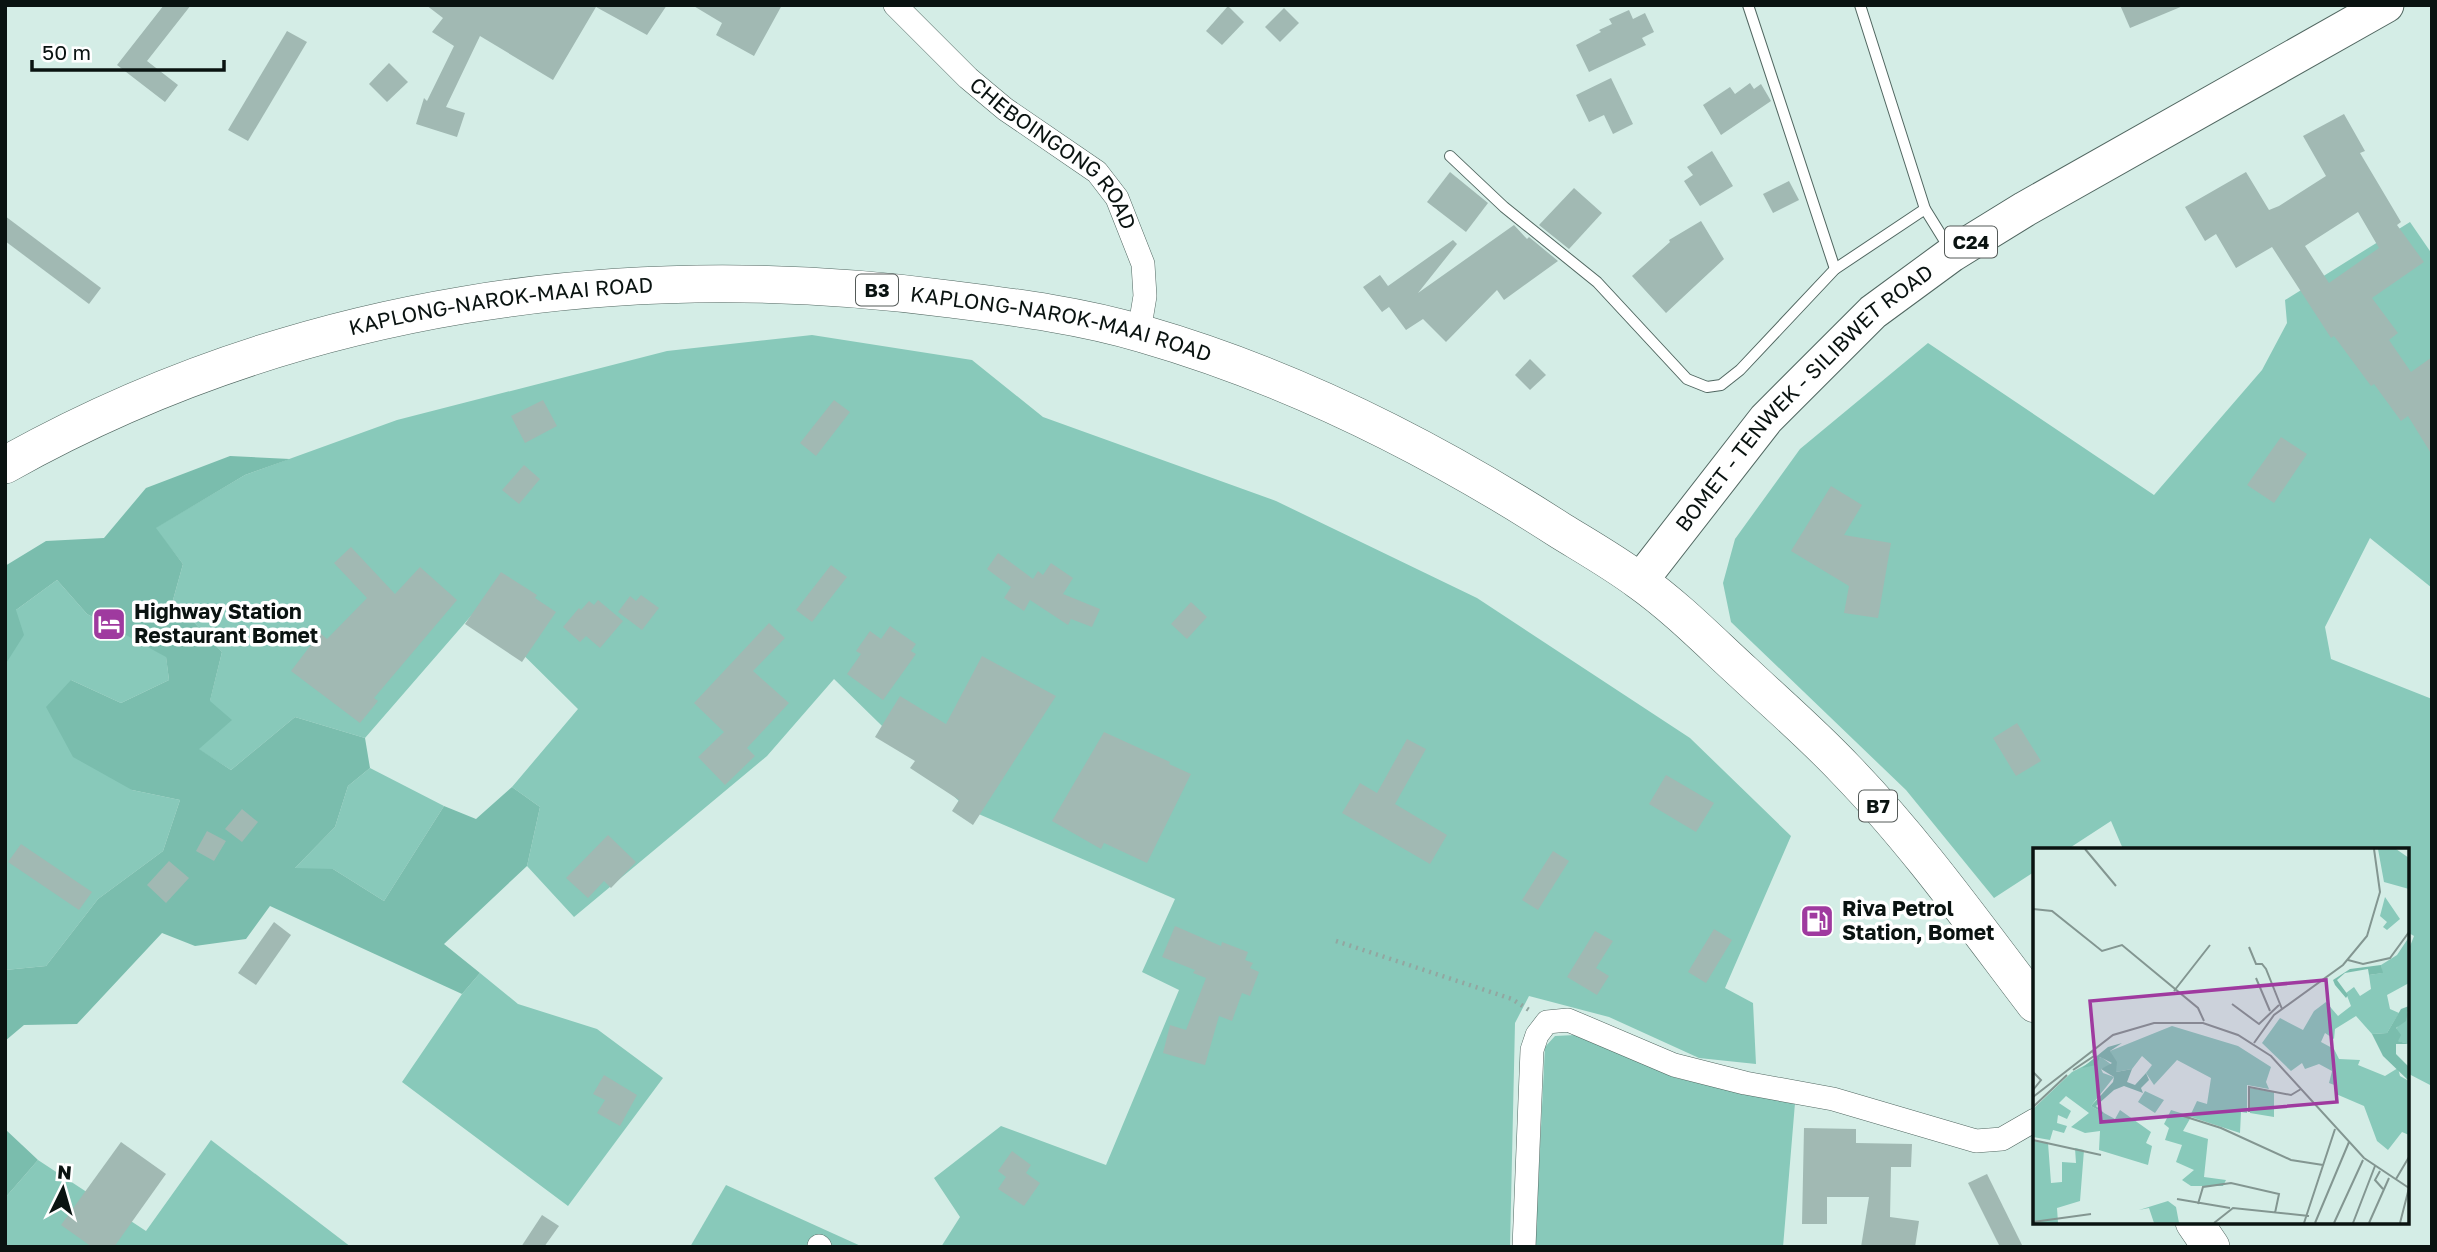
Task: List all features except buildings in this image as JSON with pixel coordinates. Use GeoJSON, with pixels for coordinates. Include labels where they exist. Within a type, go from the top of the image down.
{"type":"FeatureCollection","features":[{"type":"Feature","properties":{"kind":"highway","name":"KAPLONG-NAROK-MAAI ROAD"},"geometry":{"type":"LineString","coordinates":[[5,465],[77,425],[205,373],[280,349],[441,307],[528,294],[638,284],[793,283],[890,291],[1016,308],[1139,332],[1335,404],[1485,482],[1640,581],[1697,630]]}},
{"type":"Feature","properties":{"kind":"highway","name":"B7"},"geometry":{"type":"LineString","coordinates":[[1697,630],[1847,771],[1918,851],[2033,1001]]}},
{"type":"Feature","properties":{"kind":"highway"},"geometry":{"type":"LineString","coordinates":[[2195,1224],[2211,1247]]}},
{"type":"Feature","properties":{"kind":"main road","name":"BOMET - TENWEK - SILIBWET ROAD"},"geometry":{"type":"LineString","coordinates":[[1640,581],[1742,448],[1809,373],[1873,312],[1952,254],[2025,209],[2386,5]]}},
{"type":"Feature","properties":{"kind":"street","name":"CHEBOINGONG ROAD"},"geometry":{"type":"LineString","coordinates":[[895,5],[968,78],[1005,109],[1097,172],[1118,198],[1143,264],[1145,296],[1139,332]]}},
{"type":"Feature","properties":{"kind":"street"},"geometry":{"type":"LineString","coordinates":[[1524,1247],[1532,1050],[1537,1035],[1547,1022],[1557,1019],[1578,1022],[1674,1065],[1745,1083],[1833,1099],[1976,1141],[2002,1139],[2033,1121]]}},
{"type":"Feature","properties":{"kind":"lane"},"geometry":{"type":"LineString","coordinates":[[1748,5],[1835,269]]}},
{"type":"Feature","properties":{"kind":"lane"},"geometry":{"type":"LineString","coordinates":[[1860,5],[1925,209],[1952,254]]}},
{"type":"Feature","properties":{"kind":"lane"},"geometry":{"type":"LineString","coordinates":[[1450,156],[1504,207],[1597,282],[1687,379],[1707,387],[1721,385],[1740,370],[1835,269],[1925,209]]}},
{"type":"Feature","properties":{"kind":"path"},"geometry":{"type":"LineString","coordinates":[[1336,941],[1512,999],[1547,1022]]}},
{"type":"Feature","properties":{"kind":"green space"},"geometry":{"type":"Polygon","coordinates":[[[2410,222],[2432,254],[2432,588],[2370,538],[2325,627],[2331,659],[2432,699],[2432,1086],[2409,1074],[2409,949],[2414,936],[2409,933],[2409,848],[2123,848],[2111,821],[2070,848],[2033,848],[2033,873],[1994,898],[1906,790],[1731,622],[1723,583],[1735,539],[1800,449],[1928,343],[2154,495],[2262,370],[2287,323],[2285,300],[2410,222]]]}},
{"type":"Feature","properties":{"kind":"green space"},"geometry":{"type":"Polygon","coordinates":[[[812,335],[972,360],[1043,417],[1276,501],[1477,598],[1690,738],[1791,836],[1725,988],[1753,1003],[1756,1064],[1699,1058],[1609,1017],[1529,996],[1515,1023],[1510,1247],[941,1247],[960,1217],[934,1178],[1001,1126],[1106,1165],[1179,990],[1142,972],[1175,899],[967,809],[834,679],[767,756],[574,917],[527,866],[540,807],[512,787],[578,709],[477,609],[365,738],[295,717],[231,770],[198,749],[222,652],[173,600],[183,564],[155,528],[245,475],[397,420],[667,351],[812,335]]]}},
{"type":"Feature","properties":{"kind":"green space"},"geometry":{"type":"Polygon","coordinates":[[[230,456],[290,459],[245,475],[156,528],[183,564],[173,600],[222,652],[210,701],[232,720],[199,749],[231,770],[295,717],[365,738],[370,768],[348,786],[335,827],[295,868],[333,869],[384,901],[444,806],[476,819],[512,787],[540,807],[527,866],[444,944],[480,973],[462,994],[270,906],[246,939],[195,946],[162,933],[77,1024],[24,1025],[5,1041],[5,970],[46,966],[98,899],[163,851],[180,800],[132,790],[73,757],[46,707],[71,680],[121,703],[169,680],[166,657],[87,614],[57,580],[16,610],[24,635],[5,665],[5,566],[46,541],[104,538],[146,488],[230,456]]]}},
{"type":"Feature","properties":{"kind":"green space"},"geometry":{"type":"Polygon","coordinates":[[[57,580],[87,614],[166,656],[169,680],[121,703],[71,680],[132,790],[180,800],[163,851],[98,899],[46,966],[5,970],[5,665],[16,610],[57,580]]]}},
{"type":"Feature","properties":{"kind":"green space"},"geometry":{"type":"Polygon","coordinates":[[[370,768],[444,806],[384,901],[333,869],[294,869],[335,827],[348,786],[370,768]]]}},
{"type":"Feature","properties":{"kind":"green space"},"geometry":{"type":"Polygon","coordinates":[[[480,973],[518,1004],[597,1029],[663,1078],[568,1206],[402,1082],[462,994],[480,973]]]}},
{"type":"Feature","properties":{"kind":"green space"},"geometry":{"type":"Polygon","coordinates":[[[1575,1035],[1676,1078],[1795,1103],[1783,1247],[1535,1247],[1545,1047],[1555,1036],[1575,1035]]]}},
{"type":"Feature","properties":{"kind":"green space"},"geometry":{"type":"Polygon","coordinates":[[[5,1129],[38,1160],[5,1198],[5,1129]]]}},
{"type":"Feature","properties":{"kind":"green space"},"geometry":{"type":"Polygon","coordinates":[[[211,1140],[351,1247],[5,1247],[5,1198],[38,1160],[146,1231],[211,1140]]]}},
{"type":"Feature","properties":{"kind":"green space"},"geometry":{"type":"Polygon","coordinates":[[[726,1185],[863,1247],[690,1247],[726,1185]]]}},
{"type":"Feature","properties":{"kind":"place","name":"Highway Station Restaurant Bomet"},"geometry":{"type":"Point","coordinates":[109,624]}},
{"type":"Feature","properties":{"kind":"place","name":"Riva Petrol Station, Bomet"},"geometry":{"type":"Point","coordinates":[1817,921]}}]}
